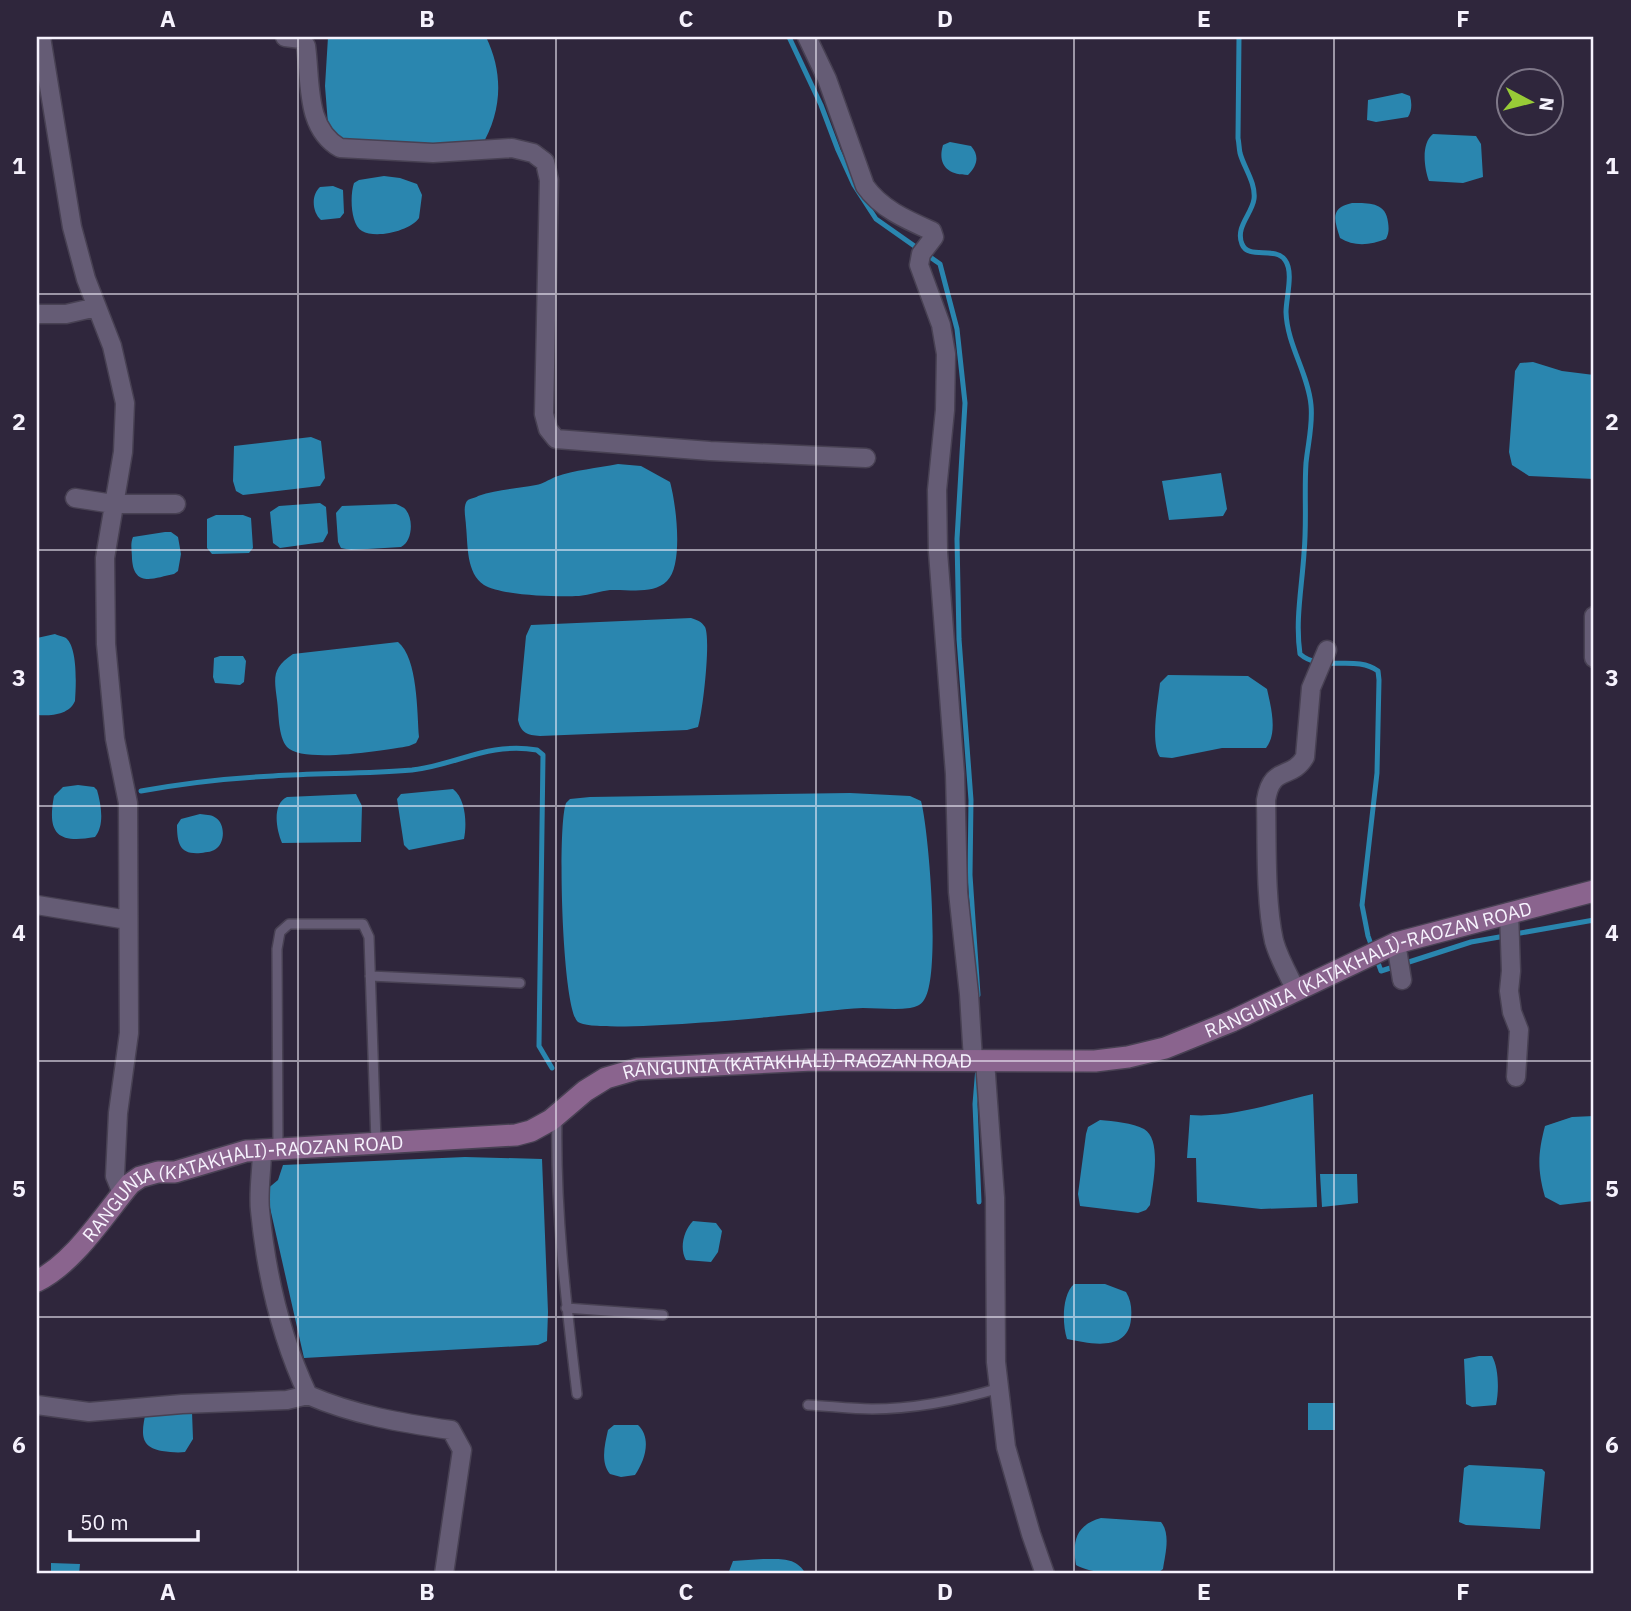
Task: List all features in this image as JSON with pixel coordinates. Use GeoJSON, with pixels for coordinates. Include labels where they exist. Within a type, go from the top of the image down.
{"type":"FeatureCollection","features":[{"type":"Feature","properties":{"kind":"main road","name":"RANGUNIA (KATAKHALI)-RAOZAN ROAD"},"geometry":{"type":"LineString","coordinates":[[37,1280],[74,1252],[130,1184],[140,1177],[158,1172],[175,1172],[246,1151],[516,1135],[531,1131],[557,1115],[585,1091],[606,1078],[637,1069],[813,1060],[1095,1061],[1128,1057],[1165,1048],[1232,1021],[1360,960],[1397,959],[1594,891]]}},
{"type":"Feature","properties":{"kind":"street"},"geometry":{"type":"LineString","coordinates":[[41,37],[72,227],[86,279],[112,346],[125,403],[123,452],[105,558],[106,644],[115,738],[128,803],[129,1033],[118,1113],[115,1176],[122,1193]]}},
{"type":"Feature","properties":{"kind":"street"},"geometry":{"type":"LineString","coordinates":[[285,37],[301,39],[306,46],[313,113],[327,140],[340,148],[433,153],[512,148],[533,153],[545,162],[549,180],[544,414],[548,429],[556,439],[710,451],[866,458]]}},
{"type":"Feature","properties":{"kind":"street"},"geometry":{"type":"LineString","coordinates":[[807,37],[831,88],[865,186],[873,197],[895,214],[932,232],[934,240],[921,254],[919,265],[941,326],[946,354],[945,410],[937,491],[938,552],[955,774],[958,892],[995,1198],[996,1362],[1006,1447],[1045,1574]]}},
{"type":"Feature","properties":{"kind":"street"},"geometry":{"type":"LineString","coordinates":[[37,314],[66,314],[97,307]]}},
{"type":"Feature","properties":{"kind":"street"},"geometry":{"type":"LineString","coordinates":[[75,498],[113,504],[176,504]]}},
{"type":"Feature","properties":{"kind":"street"},"geometry":{"type":"LineString","coordinates":[[1594,616],[1594,658]]}},
{"type":"Feature","properties":{"kind":"street"},"geometry":{"type":"LineString","coordinates":[[1296,990],[1274,941],[1270,914],[1266,800],[1273,778],[1300,766],[1305,757],[1311,688],[1327,650]]}},
{"type":"Feature","properties":{"kind":"street"},"geometry":{"type":"LineString","coordinates":[[37,905],[128,920]]}},
{"type":"Feature","properties":{"kind":"street"},"geometry":{"type":"LineString","coordinates":[[1510,918],[1508,991],[1519,1030],[1516,1077]]}},
{"type":"Feature","properties":{"kind":"street"},"geometry":{"type":"LineString","coordinates":[[270,1149],[259,1207],[268,1264],[284,1334],[308,1395]]}},
{"type":"Feature","properties":{"kind":"street"},"geometry":{"type":"LineString","coordinates":[[37,1405],[89,1412],[287,1400],[308,1395],[331,1405],[381,1419],[451,1430],[461,1450],[444,1574]]}},
{"type":"Feature","properties":{"kind":"lane"},"geometry":{"type":"LineString","coordinates":[[270,1149],[277,949],[280,932],[289,924],[363,924],[369,937],[376,1142]]}},
{"type":"Feature","properties":{"kind":"lane"},"geometry":{"type":"LineString","coordinates":[[370,976],[520,983]]}},
{"type":"Feature","properties":{"kind":"lane"},"geometry":{"type":"LineString","coordinates":[[557,1115],[556,1151],[566,1308],[577,1394]]}},
{"type":"Feature","properties":{"kind":"lane"},"geometry":{"type":"LineString","coordinates":[[566,1308],[663,1315]]}},
{"type":"Feature","properties":{"kind":"lane"},"geometry":{"type":"LineString","coordinates":[[808,1405],[874,1409],[939,1403],[1000,1388]]}},
{"type":"Feature","properties":{"kind":"water"},"geometry":{"type":"Polygon","coordinates":[[[328,37],[486,37],[496,65],[498,93],[493,120],[481,147],[351,148],[329,137],[325,86],[328,37]]]}},
{"type":"Feature","properties":{"kind":"water"},"geometry":{"type":"Polygon","coordinates":[[[1402,93],[1410,96],[1408,117],[1376,122],[1367,120],[1368,100],[1402,93]]]}},
{"type":"Feature","properties":{"kind":"water"},"geometry":{"type":"Polygon","coordinates":[[[1433,134],[1476,136],[1481,144],[1483,177],[1463,183],[1429,181],[1425,149],[1433,134]]]}},
{"type":"Feature","properties":{"kind":"water"},"geometry":{"type":"Polygon","coordinates":[[[950,142],[971,146],[976,153],[974,168],[968,175],[950,171],[943,163],[943,145],[950,142]]]}},
{"type":"Feature","properties":{"kind":"water"},"geometry":{"type":"Polygon","coordinates":[[[384,176],[417,184],[422,195],[419,218],[408,227],[384,234],[362,231],[353,216],[354,183],[384,176]]]}},
{"type":"Feature","properties":{"kind":"water"},"geometry":{"type":"Polygon","coordinates":[[[333,186],[343,190],[344,213],[340,218],[321,220],[314,208],[315,194],[320,187],[333,186]]]}},
{"type":"Feature","properties":{"kind":"water"},"geometry":{"type":"Polygon","coordinates":[[[1352,203],[1375,205],[1384,211],[1389,227],[1386,239],[1363,244],[1340,238],[1336,225],[1337,211],[1352,203]]]}},
{"type":"Feature","properties":{"kind":"water"},"geometry":{"type":"Polygon","coordinates":[[[1533,362],[1562,371],[1594,375],[1594,479],[1529,476],[1512,465],[1509,452],[1515,371],[1520,363],[1533,362]]]}},
{"type":"Feature","properties":{"kind":"water"},"geometry":{"type":"Polygon","coordinates":[[[311,437],[321,441],[325,478],[320,486],[243,495],[236,491],[233,481],[234,446],[311,437]]]}},
{"type":"Feature","properties":{"kind":"water"},"geometry":{"type":"Polygon","coordinates":[[[618,464],[641,466],[670,482],[676,518],[677,548],[672,573],[667,581],[648,590],[610,590],[579,596],[558,596],[504,592],[478,580],[471,566],[468,550],[465,509],[468,500],[492,492],[539,484],[570,473],[618,464]]]}},
{"type":"Feature","properties":{"kind":"water"},"geometry":{"type":"Polygon","coordinates":[[[1221,473],[1227,509],[1223,516],[1169,520],[1162,481],[1221,473]]]}},
{"type":"Feature","properties":{"kind":"water"},"geometry":{"type":"Polygon","coordinates":[[[320,503],[326,507],[328,533],[323,542],[280,548],[273,543],[270,512],[279,506],[320,503]]]}},
{"type":"Feature","properties":{"kind":"water"},"geometry":{"type":"Polygon","coordinates":[[[396,504],[409,514],[411,530],[405,544],[401,547],[351,550],[341,548],[338,542],[336,513],[342,506],[396,504]]]}},
{"type":"Feature","properties":{"kind":"water"},"geometry":{"type":"Polygon","coordinates":[[[216,515],[243,515],[251,518],[253,548],[249,553],[212,554],[207,548],[207,519],[216,515]]]}},
{"type":"Feature","properties":{"kind":"water"},"geometry":{"type":"Polygon","coordinates":[[[171,532],[178,537],[181,554],[178,571],[152,579],[141,578],[132,559],[133,537],[171,532]]]}},
{"type":"Feature","properties":{"kind":"water"},"geometry":{"type":"Polygon","coordinates":[[[691,618],[702,623],[707,634],[706,676],[698,727],[687,730],[540,736],[528,734],[521,728],[518,720],[526,636],[531,625],[691,618]]]}},
{"type":"Feature","properties":{"kind":"water"},"geometry":{"type":"Polygon","coordinates":[[[55,634],[66,638],[73,650],[75,701],[64,712],[37,715],[37,638],[55,634]]]}},
{"type":"Feature","properties":{"kind":"water"},"geometry":{"type":"Polygon","coordinates":[[[398,642],[405,650],[413,673],[419,737],[416,743],[383,750],[326,755],[309,755],[287,747],[280,731],[275,679],[278,669],[286,659],[293,654],[398,642]]]}},
{"type":"Feature","properties":{"kind":"water"},"geometry":{"type":"Polygon","coordinates":[[[243,656],[246,661],[244,682],[240,685],[215,683],[214,658],[243,656]]]}},
{"type":"Feature","properties":{"kind":"water"},"geometry":{"type":"Polygon","coordinates":[[[1168,675],[1248,676],[1267,689],[1273,727],[1266,748],[1222,748],[1172,758],[1160,757],[1155,732],[1156,711],[1160,683],[1168,675]]]}},
{"type":"Feature","properties":{"kind":"water"},"geometry":{"type":"Polygon","coordinates":[[[63,787],[94,787],[97,790],[101,821],[95,837],[63,837],[54,827],[54,796],[63,787]]]}},
{"type":"Feature","properties":{"kind":"water"},"geometry":{"type":"Polygon","coordinates":[[[453,789],[461,799],[464,812],[464,839],[409,850],[404,845],[397,799],[401,794],[453,789]]]}},
{"type":"Feature","properties":{"kind":"water"},"geometry":{"type":"Polygon","coordinates":[[[850,793],[910,796],[921,801],[930,871],[933,935],[929,986],[921,1003],[904,1009],[854,1009],[678,1024],[614,1026],[578,1022],[568,986],[563,917],[563,819],[566,803],[570,799],[850,793]]]}},
{"type":"Feature","properties":{"kind":"water"},"geometry":{"type":"Polygon","coordinates":[[[356,794],[362,806],[361,842],[282,843],[277,811],[282,800],[287,797],[356,794]]]}},
{"type":"Feature","properties":{"kind":"water"},"geometry":{"type":"Polygon","coordinates":[[[200,814],[212,816],[219,821],[223,837],[212,851],[188,852],[179,843],[177,825],[181,819],[200,814]]]}},
{"type":"Feature","properties":{"kind":"water"},"geometry":{"type":"Polygon","coordinates":[[[1313,1094],[1317,1207],[1261,1209],[1197,1202],[1196,1158],[1187,1158],[1190,1115],[1237,1112],[1313,1094]]]}},
{"type":"Feature","properties":{"kind":"water"},"geometry":{"type":"Polygon","coordinates":[[[1594,1116],[1594,1201],[1560,1205],[1545,1197],[1541,1178],[1540,1153],[1545,1126],[1572,1117],[1594,1116]]]}},
{"type":"Feature","properties":{"kind":"water"},"geometry":{"type":"Polygon","coordinates":[[[1100,1120],[1134,1125],[1150,1135],[1155,1165],[1150,1205],[1146,1210],[1138,1213],[1080,1206],[1078,1194],[1086,1134],[1088,1127],[1100,1120]]]}},
{"type":"Feature","properties":{"kind":"water"},"geometry":{"type":"Polygon","coordinates":[[[465,1157],[542,1159],[547,1341],[538,1345],[304,1358],[266,1190],[278,1180],[283,1165],[465,1157]]]}},
{"type":"Feature","properties":{"kind":"water"},"geometry":{"type":"Polygon","coordinates":[[[1320,1174],[1357,1174],[1358,1203],[1322,1207],[1320,1174]]]}},
{"type":"Feature","properties":{"kind":"water"},"geometry":{"type":"Polygon","coordinates":[[[693,1221],[716,1223],[722,1231],[718,1252],[711,1262],[686,1260],[684,1239],[693,1221]]]}},
{"type":"Feature","properties":{"kind":"water"},"geometry":{"type":"Polygon","coordinates":[[[1074,1284],[1105,1284],[1126,1292],[1131,1315],[1128,1330],[1123,1337],[1097,1344],[1067,1339],[1064,1310],[1067,1295],[1074,1284]]]}},
{"type":"Feature","properties":{"kind":"water"},"geometry":{"type":"Polygon","coordinates":[[[1492,1356],[1494,1361],[1498,1380],[1496,1405],[1472,1407],[1466,1404],[1464,1359],[1492,1356]]]}},
{"type":"Feature","properties":{"kind":"water"},"geometry":{"type":"Polygon","coordinates":[[[1308,1403],[1335,1403],[1335,1430],[1308,1430],[1308,1403]]]}},
{"type":"Feature","properties":{"kind":"water"},"geometry":{"type":"Polygon","coordinates":[[[146,1411],[192,1412],[193,1439],[185,1452],[154,1449],[145,1442],[143,1431],[146,1411]]]}},
{"type":"Feature","properties":{"kind":"water"},"geometry":{"type":"Polygon","coordinates":[[[614,1425],[638,1425],[645,1436],[646,1450],[635,1475],[621,1477],[610,1474],[607,1469],[605,1447],[608,1430],[614,1425]]]}},
{"type":"Feature","properties":{"kind":"water"},"geometry":{"type":"Polygon","coordinates":[[[1469,1465],[1542,1469],[1545,1472],[1540,1529],[1466,1525],[1459,1522],[1464,1468],[1469,1465]]]}},
{"type":"Feature","properties":{"kind":"water"},"geometry":{"type":"Polygon","coordinates":[[[1101,1518],[1161,1522],[1167,1538],[1163,1569],[1147,1575],[1121,1575],[1076,1565],[1078,1535],[1086,1525],[1101,1518]]]}},
{"type":"Feature","properties":{"kind":"water"},"geometry":{"type":"Polygon","coordinates":[[[763,1559],[793,1562],[806,1574],[728,1574],[733,1561],[763,1559]]]}},
{"type":"Feature","properties":{"kind":"water"},"geometry":{"type":"Polygon","coordinates":[[[51,1563],[80,1564],[79,1574],[51,1574],[51,1563]]]}},
{"type":"Feature","properties":{"kind":"waterway"},"geometry":{"type":"LineString","coordinates":[[789,37],[854,185],[876,219],[940,264],[957,329],[965,403],[957,539],[959,639],[971,800],[970,875],[978,995]]}},
{"type":"Feature","properties":{"kind":"waterway"},"geometry":{"type":"LineString","coordinates":[[1239,37],[1238,138],[1240,153],[1254,193],[1253,205],[1242,226],[1240,238],[1245,249],[1281,256],[1288,265],[1287,324],[1311,405],[1305,474],[1300,654],[1318,662],[1359,664],[1378,671],[1377,773],[1362,905],[1372,947]]}},
{"type":"Feature","properties":{"kind":"waterway"},"geometry":{"type":"LineString","coordinates":[[141,791],[240,778],[412,770],[487,751],[519,748],[537,750],[543,755],[539,1046],[552,1068]]}},
{"type":"Feature","properties":{"kind":"waterway"},"geometry":{"type":"LineString","coordinates":[[1515,934],[1594,920]]}},
{"type":"Feature","properties":{"kind":"waterway"},"geometry":{"type":"LineString","coordinates":[[1376,957],[1381,971],[1471,942],[1505,936]]}},
{"type":"Feature","properties":{"kind":"waterway"},"geometry":{"type":"LineString","coordinates":[[978,1067],[975,1104],[979,1202]]}}]}
